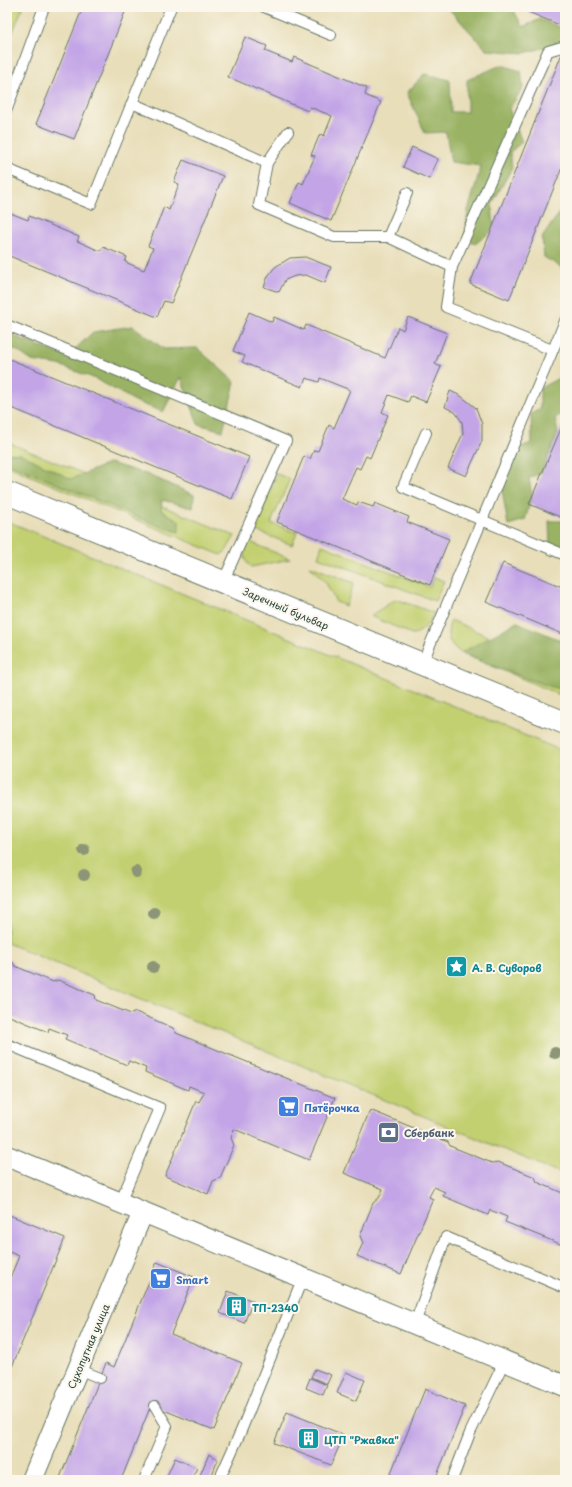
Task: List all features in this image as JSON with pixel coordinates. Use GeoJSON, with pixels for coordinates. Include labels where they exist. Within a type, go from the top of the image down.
{"type":"FeatureCollection","features":[{"type":"Feature","properties":{"kind":"street","name":"Заречный бульвар"},"geometry":{"type":"LineString","coordinates":[[7,493],[565,723]]}},
{"type":"Feature","properties":{"kind":"street"},"geometry":{"type":"LineString","coordinates":[[7,1156],[565,1386]]}},
{"type":"Feature","properties":{"kind":"street","name":"Сухопутная улица"},"geometry":{"type":"LineString","coordinates":[[32,1480],[143,1212]]}},
{"type":"Feature","properties":{"kind":"lane"},"geometry":{"type":"LineString","coordinates":[[7,109],[44,7]]}},
{"type":"Feature","properties":{"kind":"lane"},"geometry":{"type":"LineString","coordinates":[[7,166],[7,169],[91,204],[171,7]]}},
{"type":"Feature","properties":{"kind":"lane"},"geometry":{"type":"LineString","coordinates":[[264,7],[330,35]]}},
{"type":"Feature","properties":{"kind":"lane"},"geometry":{"type":"LineString","coordinates":[[552,350],[446,307],[452,267],[548,51],[565,46]]}},
{"type":"Feature","properties":{"kind":"lane"},"geometry":{"type":"LineString","coordinates":[[132,103],[267,163]]}},
{"type":"Feature","properties":{"kind":"lane"},"geometry":{"type":"LineString","coordinates":[[288,132],[267,163],[259,205],[334,237],[388,237],[452,267]]}},
{"type":"Feature","properties":{"kind":"lane"},"geometry":{"type":"LineString","coordinates":[[388,237],[407,193]]}},
{"type":"Feature","properties":{"kind":"lane"},"geometry":{"type":"LineString","coordinates":[[422,664],[565,321]]}},
{"type":"Feature","properties":{"kind":"lane"},"geometry":{"type":"LineString","coordinates":[[7,325],[286,441],[223,582]]}},
{"type":"Feature","properties":{"kind":"lane"},"geometry":{"type":"LineString","coordinates":[[426,433],[403,487],[565,555]]}},
{"type":"Feature","properties":{"kind":"lane"},"geometry":{"type":"LineString","coordinates":[[7,1044],[160,1108],[120,1203]]}},
{"type":"Feature","properties":{"kind":"lane"},"geometry":{"type":"LineString","coordinates":[[414,1323],[446,1237],[565,1288]]}},
{"type":"Feature","properties":{"kind":"lane"},"geometry":{"type":"LineString","coordinates":[[219,1480],[241,1431],[303,1277]]}},
{"type":"Feature","properties":{"kind":"lane"},"geometry":{"type":"LineString","coordinates":[[452,1480],[470,1433],[505,1360]]}},
{"type":"Feature","properties":{"kind":"lane"},"geometry":{"type":"LineString","coordinates":[[78,1370],[100,1378]]}},
{"type":"Feature","properties":{"kind":"lane"},"geometry":{"type":"LineString","coordinates":[[144,1480],[167,1426],[155,1406]]}},
{"type":"Feature","properties":{"kind":"green space"},"geometry":{"type":"Polygon","coordinates":[[[7,7],[23,7],[7,46],[7,7]]]}},
{"type":"Feature","properties":{"kind":"green space"},"geometry":{"type":"Polygon","coordinates":[[[447,7],[512,7],[523,27],[540,19],[562,28],[565,22],[565,42],[524,53],[487,50],[447,7]]]}},
{"type":"Feature","properties":{"kind":"green space"},"geometry":{"type":"Polygon","coordinates":[[[501,65],[521,71],[523,88],[509,109],[522,142],[510,152],[512,168],[492,204],[494,229],[475,244],[465,236],[468,211],[481,166],[451,162],[446,132],[425,133],[407,93],[424,74],[450,80],[451,112],[467,112],[467,80],[501,65]]]}},
{"type":"Feature","properties":{"kind":"green space"},"geometry":{"type":"Polygon","coordinates":[[[559,213],[565,213],[565,271],[563,268],[544,257],[542,238],[559,213]]]}},
{"type":"Feature","properties":{"kind":"green space"},"geometry":{"type":"Polygon","coordinates":[[[133,326],[164,349],[197,348],[235,382],[223,431],[198,424],[181,377],[163,412],[137,402],[96,379],[59,365],[32,361],[16,350],[7,349],[7,333],[67,357],[93,332],[133,326]]]}},
{"type":"Feature","properties":{"kind":"green space"},"geometry":{"type":"Polygon","coordinates":[[[561,377],[565,383],[565,412],[555,418],[558,433],[541,473],[529,478],[532,496],[525,520],[508,525],[499,472],[515,449],[532,443],[531,414],[540,409],[540,388],[561,377]]]}},
{"type":"Feature","properties":{"kind":"green space"},"geometry":{"type":"Polygon","coordinates":[[[7,442],[235,536],[226,551],[221,555],[7,466],[7,442]]]}},
{"type":"Feature","properties":{"kind":"green space"},"geometry":{"type":"Polygon","coordinates":[[[7,453],[21,454],[71,479],[110,463],[149,475],[194,495],[193,508],[162,500],[161,510],[179,521],[179,532],[164,528],[7,463],[7,453]]]}},
{"type":"Feature","properties":{"kind":"green space"},"geometry":{"type":"Polygon","coordinates":[[[277,474],[290,479],[271,523],[297,533],[292,545],[254,530],[277,474]]]}},
{"type":"Feature","properties":{"kind":"green space"},"geometry":{"type":"Polygon","coordinates":[[[7,521],[565,752],[565,1175],[7,943],[7,521]]]}},
{"type":"Feature","properties":{"kind":"green space"},"geometry":{"type":"Polygon","coordinates":[[[549,521],[565,521],[565,551],[550,546],[549,521]]]}},
{"type":"Feature","properties":{"kind":"green space"},"geometry":{"type":"Polygon","coordinates":[[[248,541],[290,559],[251,567],[245,558],[248,541]]]}},
{"type":"Feature","properties":{"kind":"green space"},"geometry":{"type":"Polygon","coordinates":[[[322,545],[430,587],[434,577],[444,581],[435,601],[318,557],[322,545]]]}},
{"type":"Feature","properties":{"kind":"green space"},"geometry":{"type":"Polygon","coordinates":[[[310,566],[354,583],[346,606],[336,602],[326,583],[310,566]]]}},
{"type":"Feature","properties":{"kind":"green space"},"geometry":{"type":"Polygon","coordinates":[[[396,599],[434,613],[428,624],[419,632],[412,634],[370,616],[396,599]]]}},
{"type":"Feature","properties":{"kind":"green space"},"geometry":{"type":"Polygon","coordinates":[[[451,620],[565,670],[565,697],[461,653],[453,646],[449,639],[448,630],[451,620]]]}},
{"type":"Feature","properties":{"kind":"green space"},"geometry":{"type":"Polygon","coordinates":[[[517,622],[565,642],[565,691],[528,679],[461,653],[517,622]]]}},
{"type":"Feature","properties":{"kind":"building"},"geometry":{"type":"Polygon","coordinates":[[[83,7],[127,7],[74,139],[36,124],[83,7]]]}},
{"type":"Feature","properties":{"kind":"building"},"geometry":{"type":"Polygon","coordinates":[[[516,7],[565,7],[565,18],[562,26],[516,7]]]}},
{"type":"Feature","properties":{"kind":"building"},"geometry":{"type":"Polygon","coordinates":[[[245,37],[267,46],[265,51],[292,62],[294,57],[367,88],[365,95],[381,102],[331,221],[290,203],[299,182],[303,184],[315,156],[311,155],[320,134],[324,136],[332,116],[310,107],[308,111],[228,77],[245,37]]]}},
{"type":"Feature","properties":{"kind":"building"},"geometry":{"type":"Polygon","coordinates":[[[563,51],[565,52],[565,160],[509,300],[470,284],[563,51]]]}},
{"type":"Feature","properties":{"kind":"building"},"geometry":{"type":"Polygon","coordinates":[[[412,147],[438,159],[429,179],[403,167],[412,147]]]}},
{"type":"Feature","properties":{"kind":"building"},"geometry":{"type":"Polygon","coordinates":[[[183,160],[223,176],[171,303],[164,301],[157,317],[7,255],[7,207],[10,208],[8,212],[28,220],[29,216],[79,237],[77,241],[100,251],[103,247],[127,257],[125,262],[144,270],[153,248],[148,246],[164,207],[169,210],[179,184],[174,182],[183,160]]]}},
{"type":"Feature","properties":{"kind":"building"},"geometry":{"type":"Polygon","coordinates":[[[305,257],[331,267],[325,283],[306,275],[295,276],[285,280],[279,292],[264,287],[268,276],[275,267],[290,258],[305,257]]]}},
{"type":"Feature","properties":{"kind":"building"},"geometry":{"type":"Polygon","coordinates":[[[249,312],[272,322],[274,317],[304,330],[306,325],[385,358],[398,327],[403,330],[408,317],[447,333],[435,364],[441,367],[426,402],[411,396],[408,402],[389,395],[382,412],[388,415],[370,458],[366,456],[360,469],[356,467],[342,499],[357,505],[358,502],[373,507],[375,503],[409,517],[407,522],[449,539],[430,585],[277,522],[304,456],[310,459],[314,450],[318,451],[329,425],[334,428],[350,390],[320,378],[319,382],[306,378],[302,387],[242,362],[245,356],[233,351],[249,312]]]}},
{"type":"Feature","properties":{"kind":"building"},"geometry":{"type":"Polygon","coordinates":[[[7,358],[249,457],[232,499],[7,406],[7,358]]]}},
{"type":"Feature","properties":{"kind":"building"},"geometry":{"type":"Polygon","coordinates":[[[450,391],[461,396],[476,408],[482,424],[482,441],[466,476],[448,468],[463,433],[462,422],[455,412],[445,407],[450,391]]]}},
{"type":"Feature","properties":{"kind":"building"},"geometry":{"type":"Polygon","coordinates":[[[565,419],[565,519],[529,504],[565,419]]]}},
{"type":"Feature","properties":{"kind":"building"},"geometry":{"type":"Polygon","coordinates":[[[503,563],[565,588],[565,635],[486,602],[503,563]]]}},
{"type":"Feature","properties":{"kind":"building"},"geometry":{"type":"Polygon","coordinates":[[[7,959],[12,961],[15,966],[53,982],[58,980],[95,995],[96,1000],[131,1014],[136,1012],[173,1028],[176,1033],[335,1098],[309,1160],[234,1129],[231,1138],[234,1145],[220,1178],[213,1181],[208,1194],[165,1176],[196,1101],[199,1102],[204,1092],[189,1086],[188,1090],[145,1072],[146,1068],[129,1061],[127,1065],[65,1039],[67,1035],[49,1028],[48,1032],[7,1015],[7,959]]]}},
{"type":"Feature","properties":{"kind":"building"},"geometry":{"type":"Polygon","coordinates":[[[370,1110],[448,1142],[450,1146],[492,1163],[498,1162],[535,1177],[537,1182],[565,1194],[565,1246],[505,1222],[507,1217],[490,1210],[488,1215],[443,1196],[445,1192],[434,1187],[429,1197],[433,1199],[401,1274],[357,1256],[363,1243],[360,1236],[373,1203],[379,1198],[383,1189],[344,1173],[370,1110]]]}},
{"type":"Feature","properties":{"kind":"building"},"geometry":{"type":"Polygon","coordinates":[[[7,1214],[65,1238],[7,1379],[7,1285],[19,1256],[7,1251],[7,1214]]]}},
{"type":"Feature","properties":{"kind":"building"},"geometry":{"type":"Polygon","coordinates":[[[157,1262],[194,1277],[171,1334],[242,1363],[214,1430],[151,1405],[121,1480],[59,1480],[106,1363],[114,1367],[157,1262]]]}},
{"type":"Feature","properties":{"kind":"building","name":"ТП-2340"},"geometry":{"type":"Polygon","coordinates":[[[228,1291],[253,1301],[244,1323],[220,1313],[228,1291]]]}},
{"type":"Feature","properties":{"kind":"building"},"geometry":{"type":"Polygon","coordinates":[[[315,1369],[331,1375],[327,1384],[311,1377],[315,1369]]]}},
{"type":"Feature","properties":{"kind":"building"},"geometry":{"type":"Polygon","coordinates":[[[346,1372],[365,1380],[356,1401],[337,1393],[346,1372]]]}},
{"type":"Feature","properties":{"kind":"building"},"geometry":{"type":"Polygon","coordinates":[[[310,1378],[327,1385],[323,1395],[306,1388],[310,1378]]]}},
{"type":"Feature","properties":{"kind":"building"},"geometry":{"type":"Polygon","coordinates":[[[425,1389],[465,1406],[435,1480],[388,1480],[425,1389]]]}},
{"type":"Feature","properties":{"kind":"building","name":"ЦТП \"Ржавка\""},"geometry":{"type":"Polygon","coordinates":[[[287,1412],[344,1435],[331,1465],[274,1443],[287,1412]]]}},
{"type":"Feature","properties":{"kind":"building"},"geometry":{"type":"Polygon","coordinates":[[[209,1454],[218,1459],[210,1480],[198,1480],[209,1454]]]}},
{"type":"Feature","properties":{"kind":"building"},"geometry":{"type":"Polygon","coordinates":[[[175,1458],[197,1468],[191,1480],[165,1480],[175,1458]]]}},
{"type":"Feature","properties":{"kind":"place","name":"А. В. Суворов"},"geometry":{"type":"Point","coordinates":[456,967]}},
{"type":"Feature","properties":{"kind":"place","name":"Пятёрочка"},"geometry":{"type":"Point","coordinates":[289,1107]}},
{"type":"Feature","properties":{"kind":"place","name":"Сбербанк"},"geometry":{"type":"Point","coordinates":[389,1132]}},
{"type":"Feature","properties":{"kind":"place","name":"Smart"},"geometry":{"type":"Point","coordinates":[161,1279]}},
{"type":"Feature","properties":{"kind":"place","name":"ТП-2340"},"geometry":{"type":"Point","coordinates":[236,1307]}},
{"type":"Feature","properties":{"kind":"place","name":"ЦТП \"Ржавка\""},"geometry":{"type":"Point","coordinates":[309,1439]}}]}
